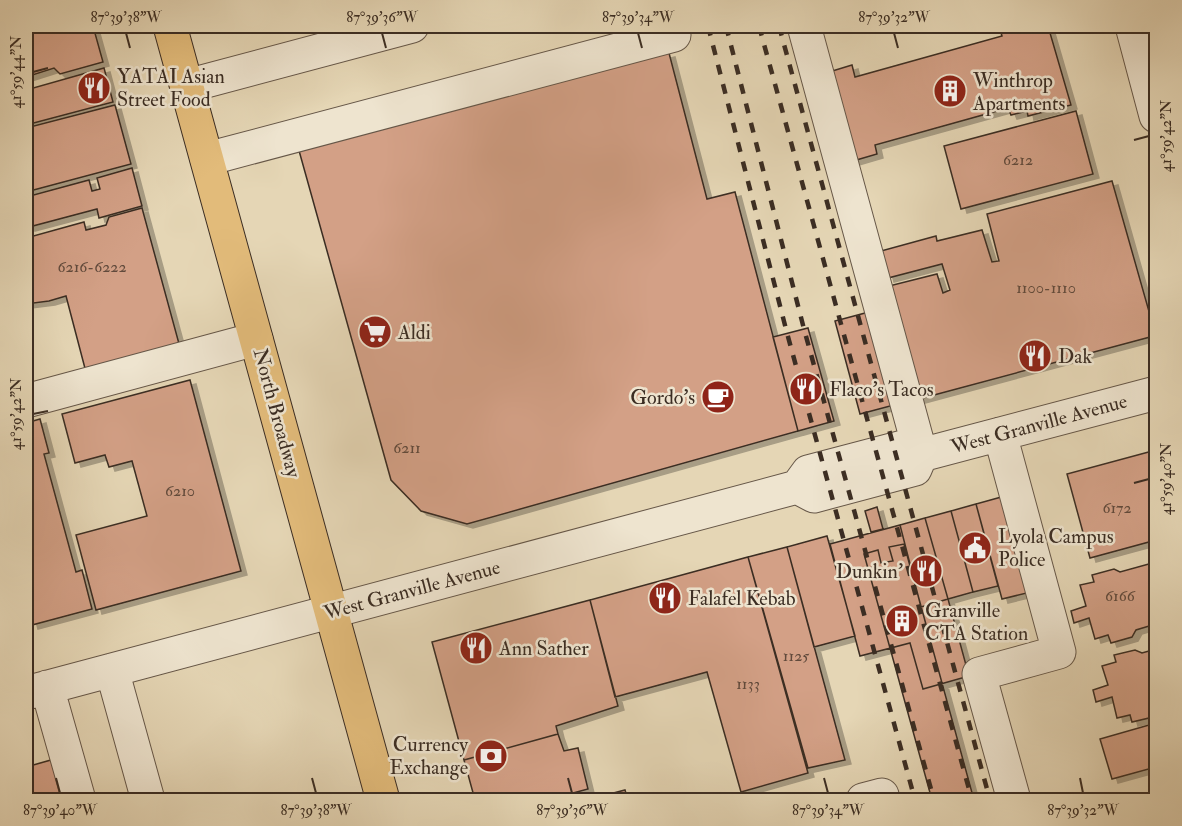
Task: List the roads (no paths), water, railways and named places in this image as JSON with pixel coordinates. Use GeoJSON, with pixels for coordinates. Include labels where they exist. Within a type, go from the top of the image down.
{"type":"FeatureCollection","features":[{"type":"Feature","properties":{"kind":"main road","name":"North Broadway"},"geometry":{"type":"LineString","coordinates":[[170,26],[383,801]]}},
{"type":"Feature","properties":{"kind":"street"},"geometry":{"type":"LineString","coordinates":[[187,86],[412,26]]}},
{"type":"Feature","properties":{"kind":"street"},"geometry":{"type":"LineString","coordinates":[[207,159],[674,35],[672,26]]}},
{"type":"Feature","properties":{"kind":"street"},"geometry":{"type":"LineString","coordinates":[[804,26],[921,455]]}},
{"type":"Feature","properties":{"kind":"street"},"geometry":{"type":"LineString","coordinates":[[1132,26],[1156,116]]}},
{"type":"Feature","properties":{"kind":"street"},"geometry":{"type":"LineString","coordinates":[[26,400],[256,339]]}},
{"type":"Feature","properties":{"kind":"street","name":"West Granville Avenue"},"geometry":{"type":"LineString","coordinates":[[36,690],[797,487],[814,496],[826,493],[915,469],[921,455],[1156,393]]}},
{"type":"Feature","properties":{"kind":"street"},"geometry":{"type":"LineString","coordinates":[[1000,434],[1059,652],[979,674],[1014,801]]}},
{"type":"Feature","properties":{"kind":"street"},"geometry":{"type":"LineString","coordinates":[[112,670],[148,801]]}},
{"type":"Feature","properties":{"kind":"street"},"geometry":{"type":"LineString","coordinates":[[36,690],[79,801]]}},
{"type":"Feature","properties":{"kind":"street"},"geometry":{"type":"LineString","coordinates":[[863,801],[882,795],[883,801]]}},
{"type":"Feature","properties":{"kind":"railway"},"geometry":{"type":"LineString","coordinates":[[708,26],[787,333],[915,800]]}},
{"type":"Feature","properties":{"kind":"railway"},"geometry":{"type":"LineString","coordinates":[[726,26],[804,329],[934,800]]}},
{"type":"Feature","properties":{"kind":"railway"},"geometry":{"type":"LineString","coordinates":[[759,26],[972,800]]}},
{"type":"Feature","properties":{"kind":"railway"},"geometry":{"type":"LineString","coordinates":[[779,26],[990,800]]}},
{"type":"Feature","properties":{"kind":"place","name":"YATAI Asian Street Food"},"geometry":{"type":"Point","coordinates":[94,88]}},
{"type":"Feature","properties":{"kind":"place","name":"Winthrop Apartments"},"geometry":{"type":"Point","coordinates":[950,91]}},
{"type":"Feature","properties":{"kind":"place","name":"Aldi"},"geometry":{"type":"Point","coordinates":[375,332]}},
{"type":"Feature","properties":{"kind":"place","name":"Dak"},"geometry":{"type":"Point","coordinates":[1035,356]}},
{"type":"Feature","properties":{"kind":"place","name":"Flaco's Tacos"},"geometry":{"type":"Point","coordinates":[806,389]}},
{"type":"Feature","properties":{"kind":"place","name":"Gordo’s"},"geometry":{"type":"Point","coordinates":[718,397]}},
{"type":"Feature","properties":{"kind":"place","name":"Lyola Campus Police"},"geometry":{"type":"Point","coordinates":[975,548]}},
{"type":"Feature","properties":{"kind":"place","name":"Dunkin'"},"geometry":{"type":"Point","coordinates":[926,571]}},
{"type":"Feature","properties":{"kind":"place","name":"Falafel Kebab"},"geometry":{"type":"Point","coordinates":[665,598]}},
{"type":"Feature","properties":{"kind":"place","name":"Granville CTA Station"},"geometry":{"type":"Point","coordinates":[902,621]}},
{"type":"Feature","properties":{"kind":"place","name":"Ann Sather"},"geometry":{"type":"Point","coordinates":[476,648]}},
{"type":"Feature","properties":{"kind":"place","name":"Currency Exchange"},"geometry":{"type":"Point","coordinates":[491,756]}}]}
